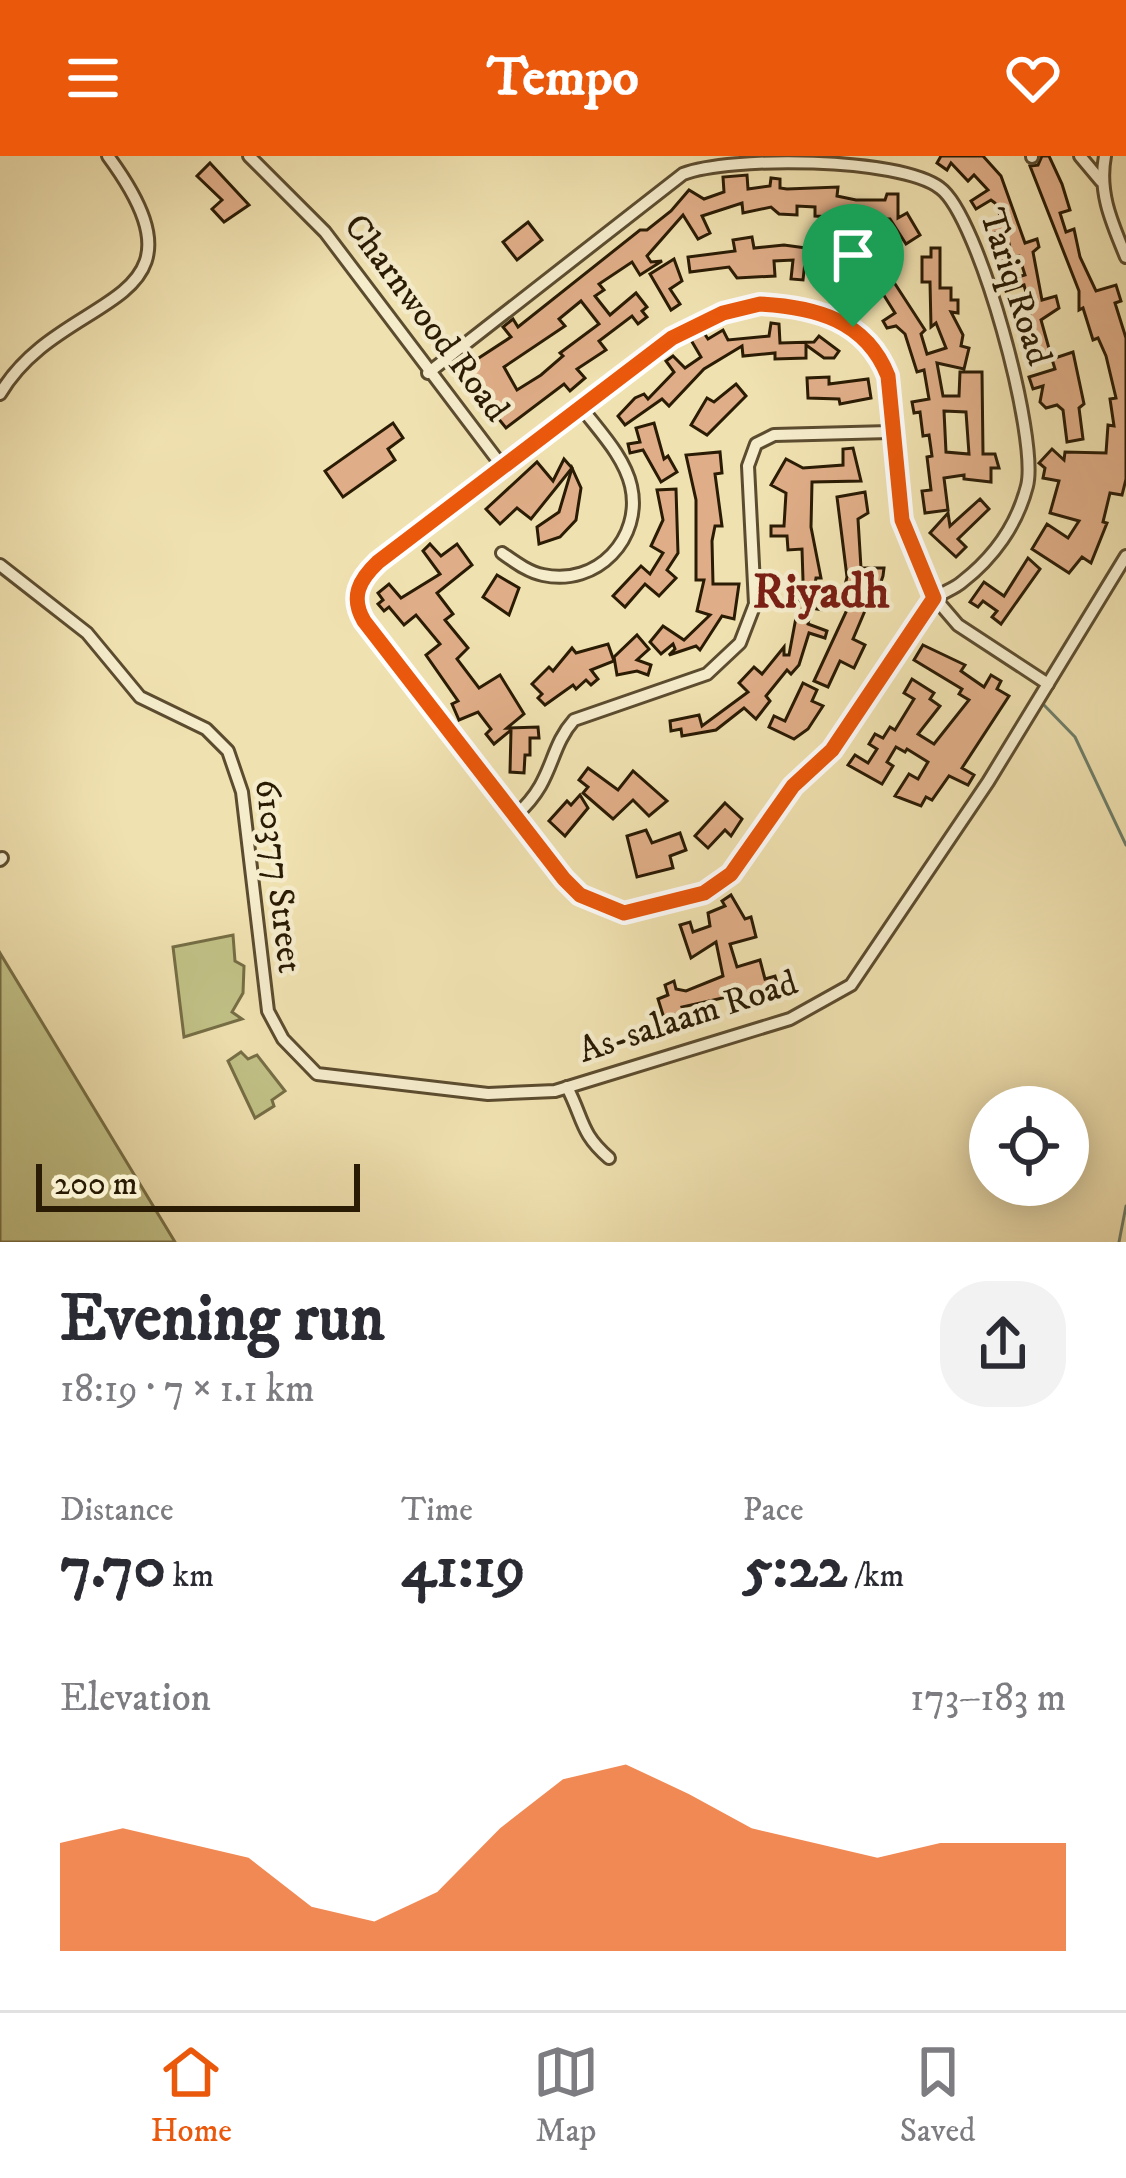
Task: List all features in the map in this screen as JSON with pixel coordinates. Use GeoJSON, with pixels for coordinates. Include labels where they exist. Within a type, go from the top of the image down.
{"type":"FeatureCollection","features":[{"type":"Feature","properties":{"kind":"street"},"geometry":{"type":"LineString","coordinates":[[0,394],[31,354],[130,286],[143,266],[151,239],[148,222],[108,156]]}},
{"type":"Feature","properties":{"kind":"street","name":"Charnwood Road"},"geometry":{"type":"LineString","coordinates":[[250,156],[325,232],[502,466]]}},
{"type":"Feature","properties":{"kind":"street"},"geometry":{"type":"LineString","coordinates":[[1080,156],[1101,182],[1126,257]]}},
{"type":"Feature","properties":{"kind":"street"},"geometry":{"type":"LineString","coordinates":[[1101,182],[1105,156]]}},
{"type":"Feature","properties":{"kind":"street","name":"Tariq Road"},"geometry":{"type":"LineString","coordinates":[[428,373],[683,174],[703,165],[757,160],[892,169],[927,180],[959,206],[969,226],[1030,453],[1024,496],[1004,538],[964,581],[934,598],[832,750],[793,786],[744,860],[704,893],[639,912],[610,910],[580,895],[564,879],[364,621],[356,598],[362,581],[378,562],[502,466]]}},
{"type":"Feature","properties":{"kind":"street"},"geometry":{"type":"LineString","coordinates":[[502,466],[697,323],[760,304],[789,306],[839,320],[873,346],[888,376],[902,520],[934,598],[958,626],[1048,684]]}},
{"type":"Feature","properties":{"kind":"street"},"geometry":{"type":"LineString","coordinates":[[502,553],[533,572],[560,576],[604,563],[623,543],[633,513],[630,480],[581,407]]}},
{"type":"Feature","properties":{"kind":"street"},"geometry":{"type":"LineString","coordinates":[[517,814],[542,789],[564,733],[574,720],[706,674],[740,643],[755,604],[748,466],[756,444],[774,435],[890,432]]}},
{"type":"Feature","properties":{"kind":"street","name":"As-salaam Road"},"geometry":{"type":"LineString","coordinates":[[317,1074],[505,1095],[566,1088],[790,1019],[837,997],[900,917],[1126,556]]}},
{"type":"Feature","properties":{"kind":"street","name":"610377 Street"},"geometry":{"type":"LineString","coordinates":[[0,565],[87,633],[140,697],[206,729],[227,751],[242,791],[268,1011],[283,1039],[317,1074]]}},
{"type":"Feature","properties":{"kind":"street"},"geometry":{"type":"LineString","coordinates":[[566,1088],[582,1115],[586,1138],[609,1158]]}},
{"type":"Feature","properties":{"kind":"green space"},"geometry":{"type":"Polygon","coordinates":[[[233,935],[235,961],[244,966],[243,993],[232,1012],[242,1019],[184,1037],[173,947],[233,935]]]}},
{"type":"Feature","properties":{"kind":"green space"},"geometry":{"type":"Polygon","coordinates":[[[0,953],[175,1242],[0,1242],[0,953]]]}},
{"type":"Feature","properties":{"kind":"green space"},"geometry":{"type":"Polygon","coordinates":[[[241,1052],[248,1059],[257,1055],[285,1091],[272,1100],[274,1106],[255,1118],[228,1061],[241,1052]]]}},
{"type":"Feature","properties":{"kind":"building"},"geometry":{"type":"Polygon","coordinates":[[[941,156],[983,156],[1001,176],[1025,243],[1037,239],[1039,247],[1033,252],[1042,300],[1056,296],[1059,308],[1041,320],[1050,352],[1037,356],[1034,345],[1023,348],[1020,338],[1035,333],[1030,314],[1013,319],[1010,309],[1029,303],[1024,285],[1006,291],[1003,281],[1025,275],[1019,256],[999,262],[996,252],[1010,248],[1006,230],[991,234],[988,223],[1002,220],[995,203],[991,200],[976,209],[971,201],[988,190],[974,175],[968,181],[951,163],[947,170],[937,163],[941,156]]]}},
{"type":"Feature","properties":{"kind":"building"},"geometry":{"type":"Polygon","coordinates":[[[1042,156],[1049,156],[1062,184],[1070,210],[1060,213],[1066,232],[1074,229],[1080,257],[1096,291],[1116,285],[1121,301],[1115,303],[1126,338],[1126,479],[1122,495],[1110,493],[1103,522],[1107,523],[1091,563],[1082,557],[1069,573],[1032,549],[1047,524],[1068,538],[1079,521],[1050,513],[1059,481],[1043,478],[1045,468],[1039,463],[1052,449],[1064,460],[1065,452],[1106,453],[1108,425],[1114,426],[1110,399],[1116,398],[1106,356],[1098,338],[1093,340],[1083,308],[1079,310],[1079,291],[1030,166],[1038,165],[1042,156]]]}},
{"type":"Feature","properties":{"kind":"building"},"geometry":{"type":"Polygon","coordinates":[[[210,163],[249,205],[224,222],[212,209],[222,200],[197,176],[210,163]]]}},
{"type":"Feature","properties":{"kind":"building"},"geometry":{"type":"Polygon","coordinates":[[[747,175],[748,189],[770,186],[771,178],[780,179],[780,188],[787,189],[838,187],[837,196],[856,200],[885,200],[887,194],[898,194],[898,218],[907,213],[920,235],[906,244],[890,219],[875,219],[875,215],[847,215],[841,233],[829,232],[830,217],[815,216],[815,207],[797,206],[797,215],[779,214],[771,207],[743,213],[742,203],[702,216],[710,233],[698,239],[683,215],[647,256],[651,262],[662,261],[640,275],[632,262],[599,284],[604,290],[595,296],[610,315],[636,293],[647,307],[642,311],[647,317],[638,324],[632,316],[599,341],[606,350],[577,369],[585,378],[570,391],[564,384],[506,428],[463,375],[468,365],[511,337],[503,327],[513,319],[518,327],[671,211],[689,190],[704,199],[724,192],[723,177],[747,175]],[[581,301],[559,319],[565,326],[504,367],[517,390],[541,375],[563,356],[560,353],[599,324],[581,301]]]}},
{"type":"Feature","properties":{"kind":"building"},"geometry":{"type":"Polygon","coordinates":[[[528,222],[542,240],[517,260],[503,242],[528,222]]]}},
{"type":"Feature","properties":{"kind":"building"},"geometry":{"type":"Polygon","coordinates":[[[752,237],[754,248],[784,245],[821,250],[820,263],[805,262],[803,280],[791,279],[793,260],[774,261],[775,276],[737,278],[729,267],[690,272],[688,257],[735,251],[733,240],[752,237]]]}},
{"type":"Feature","properties":{"kind":"building"},"geometry":{"type":"Polygon","coordinates":[[[931,248],[940,248],[940,288],[951,288],[951,300],[958,300],[958,313],[951,312],[963,335],[961,346],[969,348],[964,369],[937,363],[943,396],[959,396],[960,372],[982,372],[983,454],[995,454],[999,468],[991,468],[991,482],[964,479],[964,475],[944,478],[948,510],[925,513],[922,491],[931,490],[927,457],[932,456],[929,435],[923,436],[920,412],[914,413],[912,402],[929,399],[924,370],[917,372],[905,334],[896,326],[887,328],[883,321],[895,313],[873,278],[886,270],[925,330],[921,334],[927,354],[946,348],[936,323],[931,327],[930,282],[922,282],[922,257],[931,257],[931,248]],[[944,411],[946,452],[969,454],[966,412],[944,411]]]}},
{"type":"Feature","properties":{"kind":"building"},"geometry":{"type":"Polygon","coordinates":[[[674,259],[682,281],[670,289],[680,304],[671,310],[650,274],[674,259]]]}},
{"type":"Feature","properties":{"kind":"building"},"geometry":{"type":"Polygon","coordinates":[[[771,323],[779,324],[780,343],[814,342],[819,336],[839,351],[834,358],[824,358],[806,345],[806,358],[775,359],[775,353],[743,356],[742,346],[704,369],[669,406],[662,399],[625,425],[618,416],[635,398],[644,394],[648,399],[674,372],[666,361],[673,356],[685,368],[701,357],[691,340],[704,333],[708,339],[723,330],[728,340],[769,336],[771,323]]]}},
{"type":"Feature","properties":{"kind":"building"},"geometry":{"type":"Polygon","coordinates":[[[1073,352],[1084,404],[1079,408],[1083,439],[1067,442],[1063,410],[1057,405],[1046,408],[1040,402],[1043,386],[1033,389],[1029,377],[1055,369],[1052,359],[1073,352]]]}},
{"type":"Feature","properties":{"kind":"building"},"geometry":{"type":"Polygon","coordinates":[[[829,377],[829,384],[868,379],[871,398],[840,404],[839,399],[808,398],[807,378],[829,377]]]}},
{"type":"Feature","properties":{"kind":"building"},"geometry":{"type":"Polygon","coordinates":[[[736,384],[746,396],[707,435],[691,425],[707,398],[714,402],[736,384]]]}},
{"type":"Feature","properties":{"kind":"building"},"geometry":{"type":"Polygon","coordinates":[[[393,423],[403,438],[388,449],[395,460],[343,497],[325,471],[393,423]]]}},
{"type":"Feature","properties":{"kind":"building"},"geometry":{"type":"Polygon","coordinates":[[[654,423],[664,459],[668,456],[677,472],[661,482],[643,450],[630,453],[628,444],[640,442],[636,428],[654,423]]]}},
{"type":"Feature","properties":{"kind":"building"},"geometry":{"type":"Polygon","coordinates":[[[853,448],[861,481],[812,482],[811,527],[821,578],[816,578],[813,596],[825,599],[823,610],[811,608],[808,624],[827,631],[825,638],[809,633],[799,665],[791,674],[787,670],[766,696],[770,701],[756,719],[744,708],[716,730],[682,736],[681,729],[671,731],[670,721],[699,715],[702,726],[748,692],[739,683],[754,667],[762,674],[784,647],[784,655],[789,655],[803,580],[802,549],[788,550],[787,536],[771,536],[771,526],[784,526],[786,493],[771,485],[786,459],[803,468],[843,465],[843,449],[853,448]]]}},
{"type":"Feature","properties":{"kind":"building"},"geometry":{"type":"Polygon","coordinates":[[[720,452],[722,473],[715,474],[722,526],[715,526],[712,541],[713,584],[739,584],[734,619],[722,616],[700,650],[696,646],[669,655],[673,644],[661,654],[650,642],[663,626],[684,640],[710,615],[697,611],[704,580],[696,580],[696,500],[686,455],[720,452]]]}},
{"type":"Feature","properties":{"kind":"building"},"geometry":{"type":"Polygon","coordinates":[[[564,459],[572,468],[531,519],[517,508],[500,524],[486,509],[537,462],[553,481],[564,459]]]}},
{"type":"Feature","properties":{"kind":"building"},"geometry":{"type":"Polygon","coordinates":[[[572,468],[581,488],[576,520],[560,537],[539,544],[537,527],[559,512],[572,468]]]}},
{"type":"Feature","properties":{"kind":"building"},"geometry":{"type":"Polygon","coordinates":[[[676,489],[678,553],[667,570],[676,578],[659,596],[645,584],[625,607],[613,596],[641,566],[650,574],[663,553],[651,546],[663,520],[657,490],[676,489]]]}},
{"type":"Feature","properties":{"kind":"building"},"geometry":{"type":"Polygon","coordinates":[[[865,492],[868,513],[858,519],[861,568],[884,568],[883,576],[872,608],[867,606],[853,639],[865,645],[854,668],[840,661],[828,687],[814,681],[852,599],[842,597],[847,577],[837,497],[865,492]]]}},
{"type":"Feature","properties":{"kind":"building"},"geometry":{"type":"Polygon","coordinates":[[[980,499],[989,509],[958,539],[966,547],[956,557],[930,533],[948,513],[950,526],[980,499]]]}},
{"type":"Feature","properties":{"kind":"building"},"geometry":{"type":"Polygon","coordinates":[[[430,544],[441,556],[457,544],[472,565],[437,593],[453,614],[445,620],[468,648],[457,659],[479,688],[500,675],[524,714],[507,728],[538,727],[539,738],[530,738],[524,773],[510,772],[511,730],[494,744],[486,734],[491,729],[478,712],[459,720],[452,704],[458,701],[426,655],[440,644],[416,615],[404,625],[389,607],[384,611],[378,604],[383,600],[378,593],[389,584],[401,598],[440,574],[423,551],[430,544]]]}},
{"type":"Feature","properties":{"kind":"building"},"geometry":{"type":"Polygon","coordinates":[[[1028,558],[1040,569],[1001,624],[992,617],[997,611],[983,601],[978,607],[970,602],[984,582],[1004,596],[1028,558]]]}},
{"type":"Feature","properties":{"kind":"building"},"geometry":{"type":"Polygon","coordinates":[[[497,575],[519,588],[509,615],[483,597],[497,575]]]}},
{"type":"Feature","properties":{"kind":"building"},"geometry":{"type":"Polygon","coordinates":[[[637,635],[649,649],[637,660],[651,665],[648,675],[637,671],[617,675],[614,657],[637,635]]]}},
{"type":"Feature","properties":{"kind":"building"},"geometry":{"type":"Polygon","coordinates":[[[608,644],[614,661],[591,670],[598,679],[591,685],[586,680],[576,689],[573,685],[545,705],[538,698],[542,694],[532,684],[549,667],[553,671],[572,648],[576,653],[608,644]]]}},
{"type":"Feature","properties":{"kind":"building"},"geometry":{"type":"Polygon","coordinates":[[[923,645],[965,665],[961,671],[984,687],[991,675],[1001,681],[997,689],[1009,696],[962,768],[974,775],[968,785],[949,776],[932,800],[926,797],[921,806],[895,796],[909,774],[918,779],[928,762],[907,749],[896,747],[887,762],[893,766],[882,784],[848,765],[855,755],[868,763],[877,749],[869,744],[875,734],[883,738],[890,727],[895,730],[914,699],[904,693],[912,679],[934,693],[930,699],[940,706],[918,734],[934,744],[969,700],[959,694],[962,689],[914,660],[923,645]]]}},
{"type":"Feature","properties":{"kind":"building"},"geometry":{"type":"Polygon","coordinates":[[[803,683],[817,690],[812,701],[823,706],[808,729],[794,739],[769,727],[774,716],[785,721],[803,683]]]}},
{"type":"Feature","properties":{"kind":"building"},"geometry":{"type":"Polygon","coordinates":[[[588,768],[618,790],[633,771],[667,801],[649,816],[633,800],[613,819],[583,793],[588,787],[579,780],[588,768]]]}},
{"type":"Feature","properties":{"kind":"building"},"geometry":{"type":"Polygon","coordinates":[[[580,795],[588,808],[565,836],[549,821],[567,801],[571,805],[580,795]]]}},
{"type":"Feature","properties":{"kind":"building"},"geometry":{"type":"Polygon","coordinates":[[[725,803],[742,819],[731,836],[725,830],[708,848],[695,836],[725,803]]]}},
{"type":"Feature","properties":{"kind":"building"},"geometry":{"type":"Polygon","coordinates":[[[646,830],[652,843],[680,833],[686,850],[670,856],[673,868],[637,877],[627,836],[646,830]]]}},
{"type":"Feature","properties":{"kind":"building"},"geometry":{"type":"Polygon","coordinates":[[[731,895],[745,919],[751,917],[756,937],[730,944],[737,967],[760,960],[765,979],[775,976],[780,993],[751,1001],[749,992],[682,1007],[684,1012],[664,1018],[658,999],[668,995],[665,985],[674,981],[676,989],[686,991],[723,976],[716,942],[691,958],[680,925],[690,922],[693,932],[710,926],[708,913],[725,906],[722,901],[731,895]]]}},
{"type":"Feature","properties":{"kind":"waterway"},"geometry":{"type":"LineString","coordinates":[[1043,704],[1075,737],[1126,845]]}},
{"type":"Feature","properties":{"kind":"waterway"},"geometry":{"type":"LineString","coordinates":[[1119,1242],[1126,1206]]}},
{"type":"Feature","properties":{"kind":"district","name":"Riyadh"},"geometry":{"type":"Point","coordinates":[821,593]}},
{"type":"Feature","properties":{"kind":"route"},"geometry":{"type":"LineString","coordinates":[[760,304],[789,306],[853,327],[873,346],[888,376],[895,486],[902,520],[934,598],[832,750],[793,786],[731,874],[704,893],[657,908],[610,910],[580,895],[549,862],[517,814],[364,621],[357,607],[357,590],[378,562],[697,323],[760,304]]}}]}
